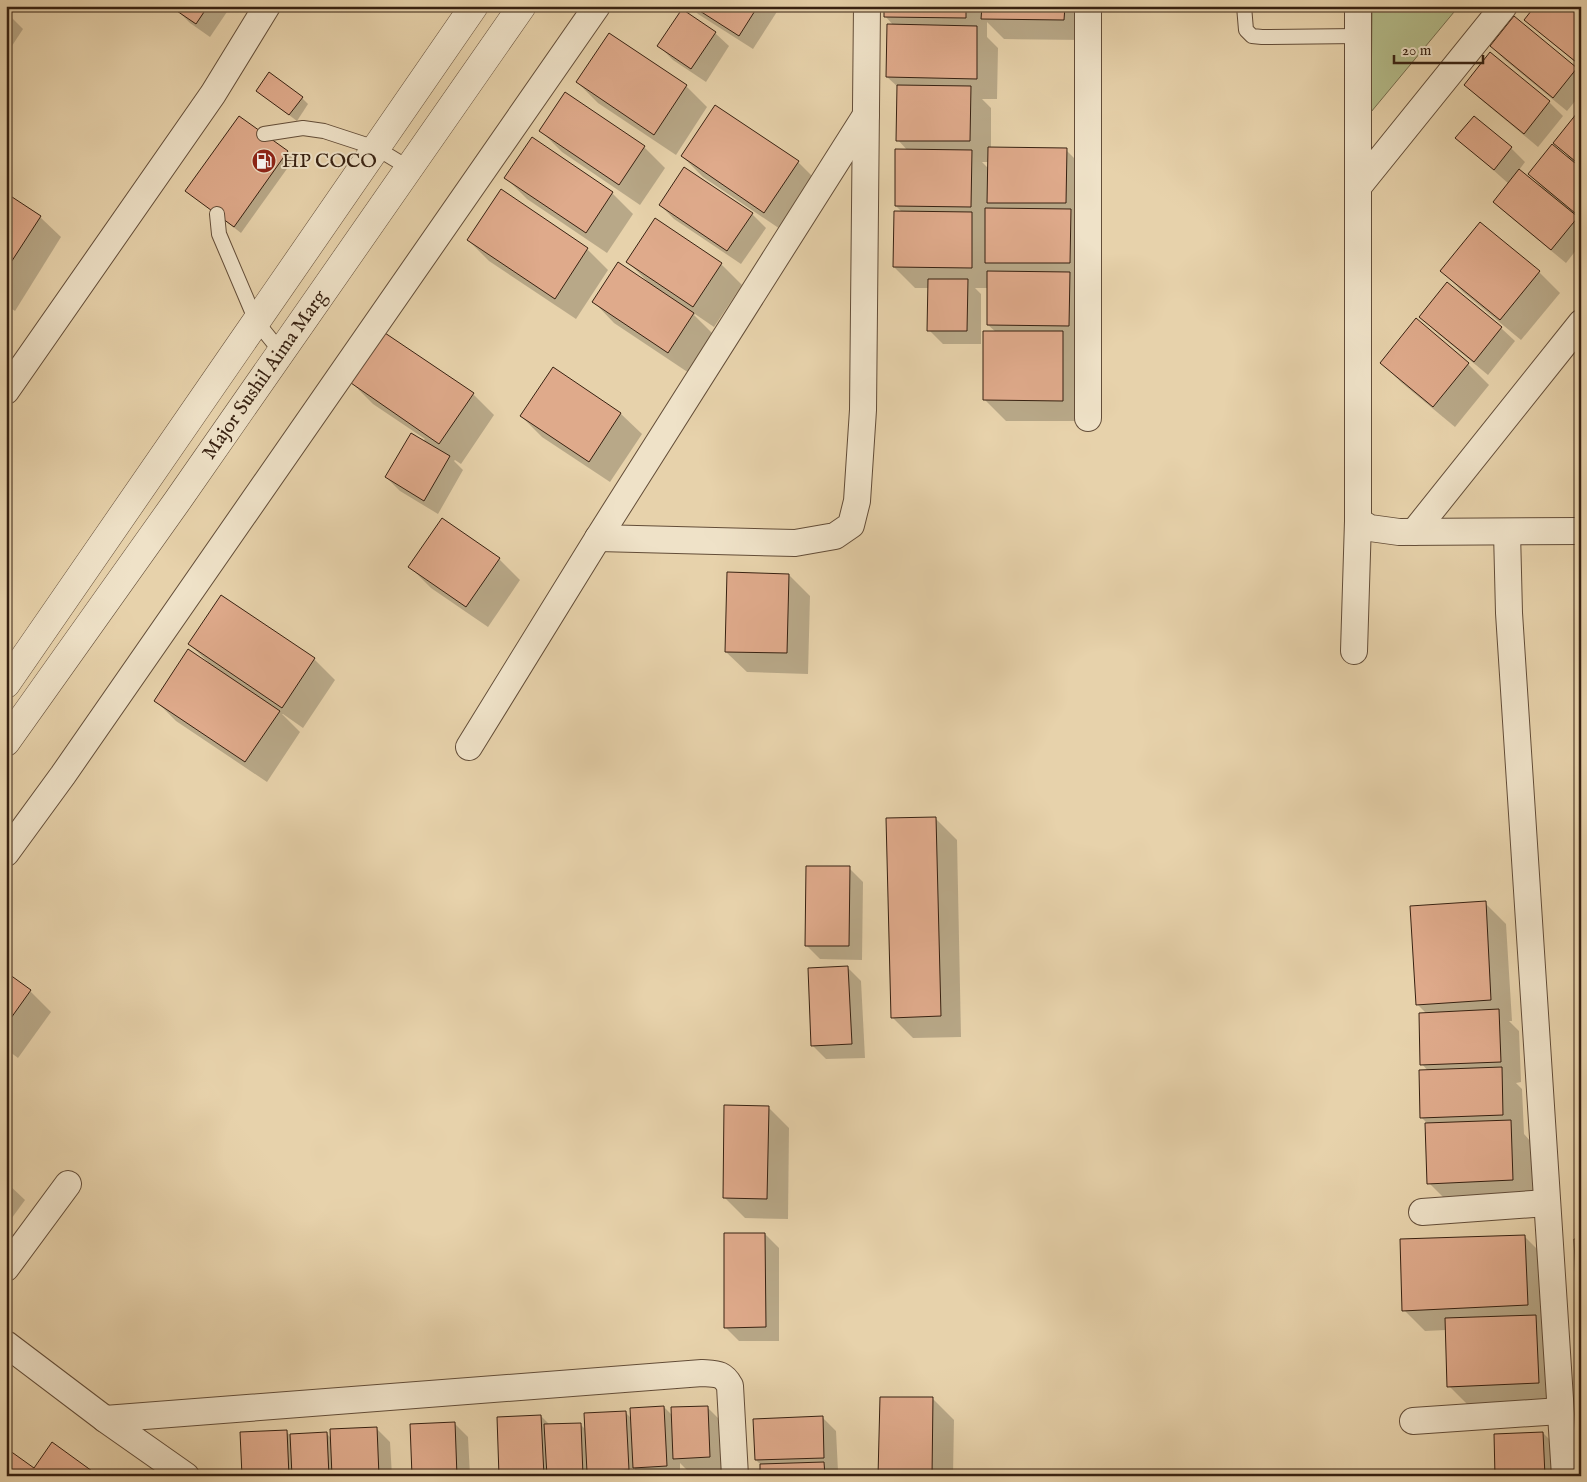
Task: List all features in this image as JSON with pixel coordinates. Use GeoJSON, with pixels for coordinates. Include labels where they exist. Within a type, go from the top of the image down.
{"type":"FeatureCollection","features":[{"type":"Feature","properties":{"kind":"street"},"geometry":{"type":"LineString","coordinates":[[6,391],[213,94],[267,6]]}},
{"type":"Feature","properties":{"kind":"street","name":"Major Sushil Aima Marg"},"geometry":{"type":"LineString","coordinates":[[6,684],[474,6]]}},
{"type":"Feature","properties":{"kind":"street","name":"Major Sushil Aima Marg"},"geometry":{"type":"LineString","coordinates":[[6,742],[522,6]]}},
{"type":"Feature","properties":{"kind":"street"},"geometry":{"type":"LineString","coordinates":[[6,853],[80,751],[597,6]]}},
{"type":"Feature","properties":{"kind":"street"},"geometry":{"type":"LineString","coordinates":[[598,538],[795,543],[835,536],[851,525],[857,501],[863,410],[867,6]]}},
{"type":"Feature","properties":{"kind":"street"},"geometry":{"type":"LineString","coordinates":[[1088,6],[1088,418]]}},
{"type":"Feature","properties":{"kind":"street"},"geometry":{"type":"LineString","coordinates":[[1354,651],[1358,521],[1358,6]]}},
{"type":"Feature","properties":{"kind":"street"},"geometry":{"type":"LineString","coordinates":[[1358,187],[1504,6]]}},
{"type":"Feature","properties":{"kind":"street"},"geometry":{"type":"LineString","coordinates":[[469,747],[598,538],[866,115]]}},
{"type":"Feature","properties":{"kind":"street"},"geometry":{"type":"LineString","coordinates":[[1414,532],[1581,323]]}},
{"type":"Feature","properties":{"kind":"street"},"geometry":{"type":"LineString","coordinates":[[1358,521],[1370,528],[1414,532],[1581,531]]}},
{"type":"Feature","properties":{"kind":"street"},"geometry":{"type":"LineString","coordinates":[[1507,532],[1509,613],[1564,1476]]}},
{"type":"Feature","properties":{"kind":"street"},"geometry":{"type":"LineString","coordinates":[[6,1268],[68,1184]]}},
{"type":"Feature","properties":{"kind":"street"},"geometry":{"type":"LineString","coordinates":[[1422,1212],[1547,1203]]}},
{"type":"Feature","properties":{"kind":"street"},"geometry":{"type":"LineString","coordinates":[[6,1344],[105,1419],[186,1476]]}},
{"type":"Feature","properties":{"kind":"street"},"geometry":{"type":"LineString","coordinates":[[105,1419],[702,1373],[716,1374],[726,1377],[730,1386],[736,1476]]}},
{"type":"Feature","properties":{"kind":"street"},"geometry":{"type":"LineString","coordinates":[[1413,1421],[1560,1411]]}},
{"type":"Feature","properties":{"kind":"lane"},"geometry":{"type":"LineString","coordinates":[[1244,6],[1246,30],[1252,36],[1358,36]]}},
{"type":"Feature","properties":{"kind":"lane"},"geometry":{"type":"LineString","coordinates":[[264,134],[303,128],[324,131],[376,148],[409,168]]}},
{"type":"Feature","properties":{"kind":"lane"},"geometry":{"type":"LineString","coordinates":[[217,214],[219,234],[256,321],[281,352]]}},
{"type":"Feature","properties":{"kind":"green space"},"geometry":{"type":"Polygon","coordinates":[[[1372,6],[1459,6],[1371,112],[1372,6]]]}},
{"type":"Feature","properties":{"kind":"building"},"geometry":{"type":"Polygon","coordinates":[[[176,6],[208,6],[196,24],[174,9],[176,6]]]}},
{"type":"Feature","properties":{"kind":"building"},"geometry":{"type":"Polygon","coordinates":[[[692,6],[758,6],[739,36],[692,6]]]}},
{"type":"Feature","properties":{"kind":"building"},"geometry":{"type":"Polygon","coordinates":[[[884,6],[966,6],[966,18],[884,17],[884,6]]]}},
{"type":"Feature","properties":{"kind":"building"},"geometry":{"type":"Polygon","coordinates":[[[982,6],[1065,6],[1064,20],[981,19],[982,6]]]}},
{"type":"Feature","properties":{"kind":"building"},"geometry":{"type":"Polygon","coordinates":[[[1535,6],[1581,6],[1581,66],[1524,20],[1535,6]]]}},
{"type":"Feature","properties":{"kind":"building"},"geometry":{"type":"Polygon","coordinates":[[[682,9],[716,32],[691,69],[657,46],[682,9]]]}},
{"type":"Feature","properties":{"kind":"building"},"geometry":{"type":"Polygon","coordinates":[[[1514,16],[1577,68],[1553,98],[1490,46],[1514,16]]]}},
{"type":"Feature","properties":{"kind":"building"},"geometry":{"type":"Polygon","coordinates":[[[887,24],[977,26],[977,79],[886,77],[887,24]]]}},
{"type":"Feature","properties":{"kind":"building"},"geometry":{"type":"Polygon","coordinates":[[[609,33],[687,85],[654,135],[576,82],[609,33]]]}},
{"type":"Feature","properties":{"kind":"building"},"geometry":{"type":"Polygon","coordinates":[[[1490,52],[1550,101],[1524,134],[1464,85],[1490,52]]]}},
{"type":"Feature","properties":{"kind":"building"},"geometry":{"type":"Polygon","coordinates":[[[269,72],[303,97],[289,115],[256,91],[269,72]]]}},
{"type":"Feature","properties":{"kind":"building"},"geometry":{"type":"Polygon","coordinates":[[[897,85],[971,86],[970,141],[896,141],[897,85]]]}},
{"type":"Feature","properties":{"kind":"building"},"geometry":{"type":"Polygon","coordinates":[[[565,92],[645,146],[619,185],[539,131],[565,92]]]}},
{"type":"Feature","properties":{"kind":"building"},"geometry":{"type":"Polygon","coordinates":[[[715,105],[799,161],[764,213],[681,156],[715,105]]]}},
{"type":"Feature","properties":{"kind":"building"},"geometry":{"type":"Polygon","coordinates":[[[1581,108],[1581,166],[1553,143],[1581,108]]]}},
{"type":"Feature","properties":{"kind":"building"},"geometry":{"type":"Polygon","coordinates":[[[239,116],[288,151],[234,227],[185,191],[239,116]]]}},
{"type":"Feature","properties":{"kind":"building"},"geometry":{"type":"Polygon","coordinates":[[[1474,116],[1512,147],[1494,170],[1455,138],[1474,116]]]}},
{"type":"Feature","properties":{"kind":"building"},"geometry":{"type":"Polygon","coordinates":[[[532,137],[613,192],[586,233],[504,178],[532,137]]]}},
{"type":"Feature","properties":{"kind":"building"},"geometry":{"type":"Polygon","coordinates":[[[1552,144],[1581,168],[1581,218],[1528,174],[1552,144]]]}},
{"type":"Feature","properties":{"kind":"building"},"geometry":{"type":"Polygon","coordinates":[[[988,147],[1067,148],[1066,203],[987,203],[988,147]]]}},
{"type":"Feature","properties":{"kind":"building"},"geometry":{"type":"Polygon","coordinates":[[[895,149],[972,150],[971,207],[895,206],[895,149]]]}},
{"type":"Feature","properties":{"kind":"building"},"geometry":{"type":"Polygon","coordinates":[[[684,167],[753,213],[727,251],[659,205],[684,167]]]}},
{"type":"Feature","properties":{"kind":"building"},"geometry":{"type":"Polygon","coordinates":[[[1519,169],[1578,217],[1551,250],[1493,202],[1519,169]]]}},
{"type":"Feature","properties":{"kind":"building"},"geometry":{"type":"Polygon","coordinates":[[[501,189],[588,248],[555,299],[467,240],[501,189]]]}},
{"type":"Feature","properties":{"kind":"building"},"geometry":{"type":"Polygon","coordinates":[[[6,193],[41,216],[6,270],[6,193]]]}},
{"type":"Feature","properties":{"kind":"building"},"geometry":{"type":"Polygon","coordinates":[[[985,208],[1071,209],[1070,263],[985,263],[985,208]]]}},
{"type":"Feature","properties":{"kind":"building"},"geometry":{"type":"Polygon","coordinates":[[[894,211],[972,212],[972,268],[893,267],[894,211]]]}},
{"type":"Feature","properties":{"kind":"building"},"geometry":{"type":"Polygon","coordinates":[[[655,218],[722,263],[693,307],[626,262],[655,218]]]}},
{"type":"Feature","properties":{"kind":"building"},"geometry":{"type":"Polygon","coordinates":[[[1480,222],[1540,271],[1500,320],[1440,271],[1480,222]]]}},
{"type":"Feature","properties":{"kind":"building"},"geometry":{"type":"Polygon","coordinates":[[[618,262],[694,313],[668,353],[592,302],[618,262]]]}},
{"type":"Feature","properties":{"kind":"building"},"geometry":{"type":"Polygon","coordinates":[[[987,271],[1070,272],[1069,326],[987,325],[987,271]]]}},
{"type":"Feature","properties":{"kind":"building"},"geometry":{"type":"Polygon","coordinates":[[[928,279],[968,279],[967,331],[927,331],[928,279]]]}},
{"type":"Feature","properties":{"kind":"building"},"geometry":{"type":"Polygon","coordinates":[[[1447,282],[1502,327],[1474,362],[1419,317],[1447,282]]]}},
{"type":"Feature","properties":{"kind":"building"},"geometry":{"type":"Polygon","coordinates":[[[1416,318],[1469,363],[1433,407],[1380,363],[1416,318]]]}},
{"type":"Feature","properties":{"kind":"building"},"geometry":{"type":"Polygon","coordinates":[[[983,331],[1063,331],[1063,401],[983,400],[983,331]]]}},
{"type":"Feature","properties":{"kind":"building"},"geometry":{"type":"Polygon","coordinates":[[[385,333],[474,393],[439,444],[351,383],[385,333]]]}},
{"type":"Feature","properties":{"kind":"building"},"geometry":{"type":"Polygon","coordinates":[[[553,367],[621,413],[589,462],[520,416],[553,367]]]}},
{"type":"Feature","properties":{"kind":"building"},"geometry":{"type":"Polygon","coordinates":[[[411,433],[450,456],[424,501],[385,477],[411,433]]]}},
{"type":"Feature","properties":{"kind":"building"},"geometry":{"type":"Polygon","coordinates":[[[442,518],[500,558],[466,607],[408,567],[442,518]]]}},
{"type":"Feature","properties":{"kind":"building"},"geometry":{"type":"Polygon","coordinates":[[[727,572],[789,574],[787,653],[725,652],[727,572]]]}},
{"type":"Feature","properties":{"kind":"building"},"geometry":{"type":"Polygon","coordinates":[[[221,595],[315,658],[282,708],[188,644],[221,595]]]}},
{"type":"Feature","properties":{"kind":"building"},"geometry":{"type":"Polygon","coordinates":[[[188,649],[280,711],[245,762],[154,701],[188,649]]]}},
{"type":"Feature","properties":{"kind":"building"},"geometry":{"type":"Polygon","coordinates":[[[936,817],[941,1016],[891,1018],[886,818],[936,817]]]}},
{"type":"Feature","properties":{"kind":"building"},"geometry":{"type":"Polygon","coordinates":[[[806,866],[850,866],[849,946],[805,946],[806,866]]]}},
{"type":"Feature","properties":{"kind":"building"},"geometry":{"type":"Polygon","coordinates":[[[1486,901],[1491,1000],[1416,1005],[1410,906],[1486,901]]]}},
{"type":"Feature","properties":{"kind":"building"},"geometry":{"type":"Polygon","coordinates":[[[848,966],[852,1044],[811,1046],[808,968],[848,966]]]}},
{"type":"Feature","properties":{"kind":"building"},"geometry":{"type":"Polygon","coordinates":[[[6,972],[31,990],[6,1025],[6,972]]]}},
{"type":"Feature","properties":{"kind":"building"},"geometry":{"type":"Polygon","coordinates":[[[1578,992],[1581,992],[1581,1059],[1580,1059],[1578,992]]]}},
{"type":"Feature","properties":{"kind":"building"},"geometry":{"type":"Polygon","coordinates":[[[1499,1009],[1501,1062],[1420,1065],[1419,1013],[1499,1009]]]}},
{"type":"Feature","properties":{"kind":"building"},"geometry":{"type":"Polygon","coordinates":[[[1502,1067],[1503,1115],[1420,1118],[1419,1070],[1502,1067]]]}},
{"type":"Feature","properties":{"kind":"building"},"geometry":{"type":"Polygon","coordinates":[[[724,1105],[769,1106],[767,1199],[723,1198],[724,1105]]]}},
{"type":"Feature","properties":{"kind":"building"},"geometry":{"type":"Polygon","coordinates":[[[1511,1120],[1513,1180],[1427,1184],[1425,1123],[1511,1120]]]}},
{"type":"Feature","properties":{"kind":"building"},"geometry":{"type":"Polygon","coordinates":[[[724,1233],[765,1233],[766,1327],[724,1328],[724,1233]]]}},
{"type":"Feature","properties":{"kind":"building"},"geometry":{"type":"Polygon","coordinates":[[[1525,1235],[1528,1305],[1402,1311],[1400,1239],[1525,1235]]]}},
{"type":"Feature","properties":{"kind":"building"},"geometry":{"type":"Polygon","coordinates":[[[1574,1239],[1581,1239],[1581,1305],[1577,1305],[1574,1239]]]}},
{"type":"Feature","properties":{"kind":"building"},"geometry":{"type":"Polygon","coordinates":[[[1536,1315],[1539,1383],[1447,1387],[1445,1318],[1536,1315]]]}},
{"type":"Feature","properties":{"kind":"building"},"geometry":{"type":"Polygon","coordinates":[[[880,1397],[933,1397],[932,1476],[878,1476],[880,1397]]]}},
{"type":"Feature","properties":{"kind":"building"},"geometry":{"type":"Polygon","coordinates":[[[664,1406],[667,1466],[633,1468],[630,1408],[664,1406]]]}},
{"type":"Feature","properties":{"kind":"building"},"geometry":{"type":"Polygon","coordinates":[[[708,1406],[710,1457],[673,1459],[671,1407],[708,1406]]]}},
{"type":"Feature","properties":{"kind":"building"},"geometry":{"type":"Polygon","coordinates":[[[626,1411],[629,1470],[587,1472],[584,1413],[626,1411]]]}},
{"type":"Feature","properties":{"kind":"building"},"geometry":{"type":"Polygon","coordinates":[[[541,1415],[544,1476],[499,1476],[497,1417],[541,1415]]]}},
{"type":"Feature","properties":{"kind":"building"},"geometry":{"type":"Polygon","coordinates":[[[823,1416],[824,1458],[755,1460],[753,1419],[823,1416]]]}},
{"type":"Feature","properties":{"kind":"building"},"geometry":{"type":"Polygon","coordinates":[[[455,1422],[457,1476],[412,1476],[410,1424],[455,1422]]]}},
{"type":"Feature","properties":{"kind":"building"},"geometry":{"type":"Polygon","coordinates":[[[581,1423],[583,1476],[547,1476],[544,1424],[581,1423]]]}},
{"type":"Feature","properties":{"kind":"building"},"geometry":{"type":"Polygon","coordinates":[[[377,1427],[379,1476],[332,1476],[330,1429],[377,1427]]]}},
{"type":"Feature","properties":{"kind":"building"},"geometry":{"type":"Polygon","coordinates":[[[287,1430],[289,1476],[242,1476],[240,1432],[287,1430]]]}},
{"type":"Feature","properties":{"kind":"building"},"geometry":{"type":"Polygon","coordinates":[[[327,1432],[329,1476],[292,1476],[290,1434],[327,1432]]]}},
{"type":"Feature","properties":{"kind":"building"},"geometry":{"type":"Polygon","coordinates":[[[1543,1432],[1545,1476],[1495,1476],[1494,1434],[1543,1432]]]}},
{"type":"Feature","properties":{"kind":"building"},"geometry":{"type":"Polygon","coordinates":[[[52,1442],[92,1471],[89,1476],[6,1476],[6,1448],[34,1468],[52,1442]]]}},
{"type":"Feature","properties":{"kind":"building"},"geometry":{"type":"Polygon","coordinates":[[[824,1462],[825,1476],[760,1476],[760,1464],[824,1462]]]}},
{"type":"Feature","properties":{"kind":"place","name":"HP COCO"},"geometry":{"type":"Point","coordinates":[264,161]}}]}
